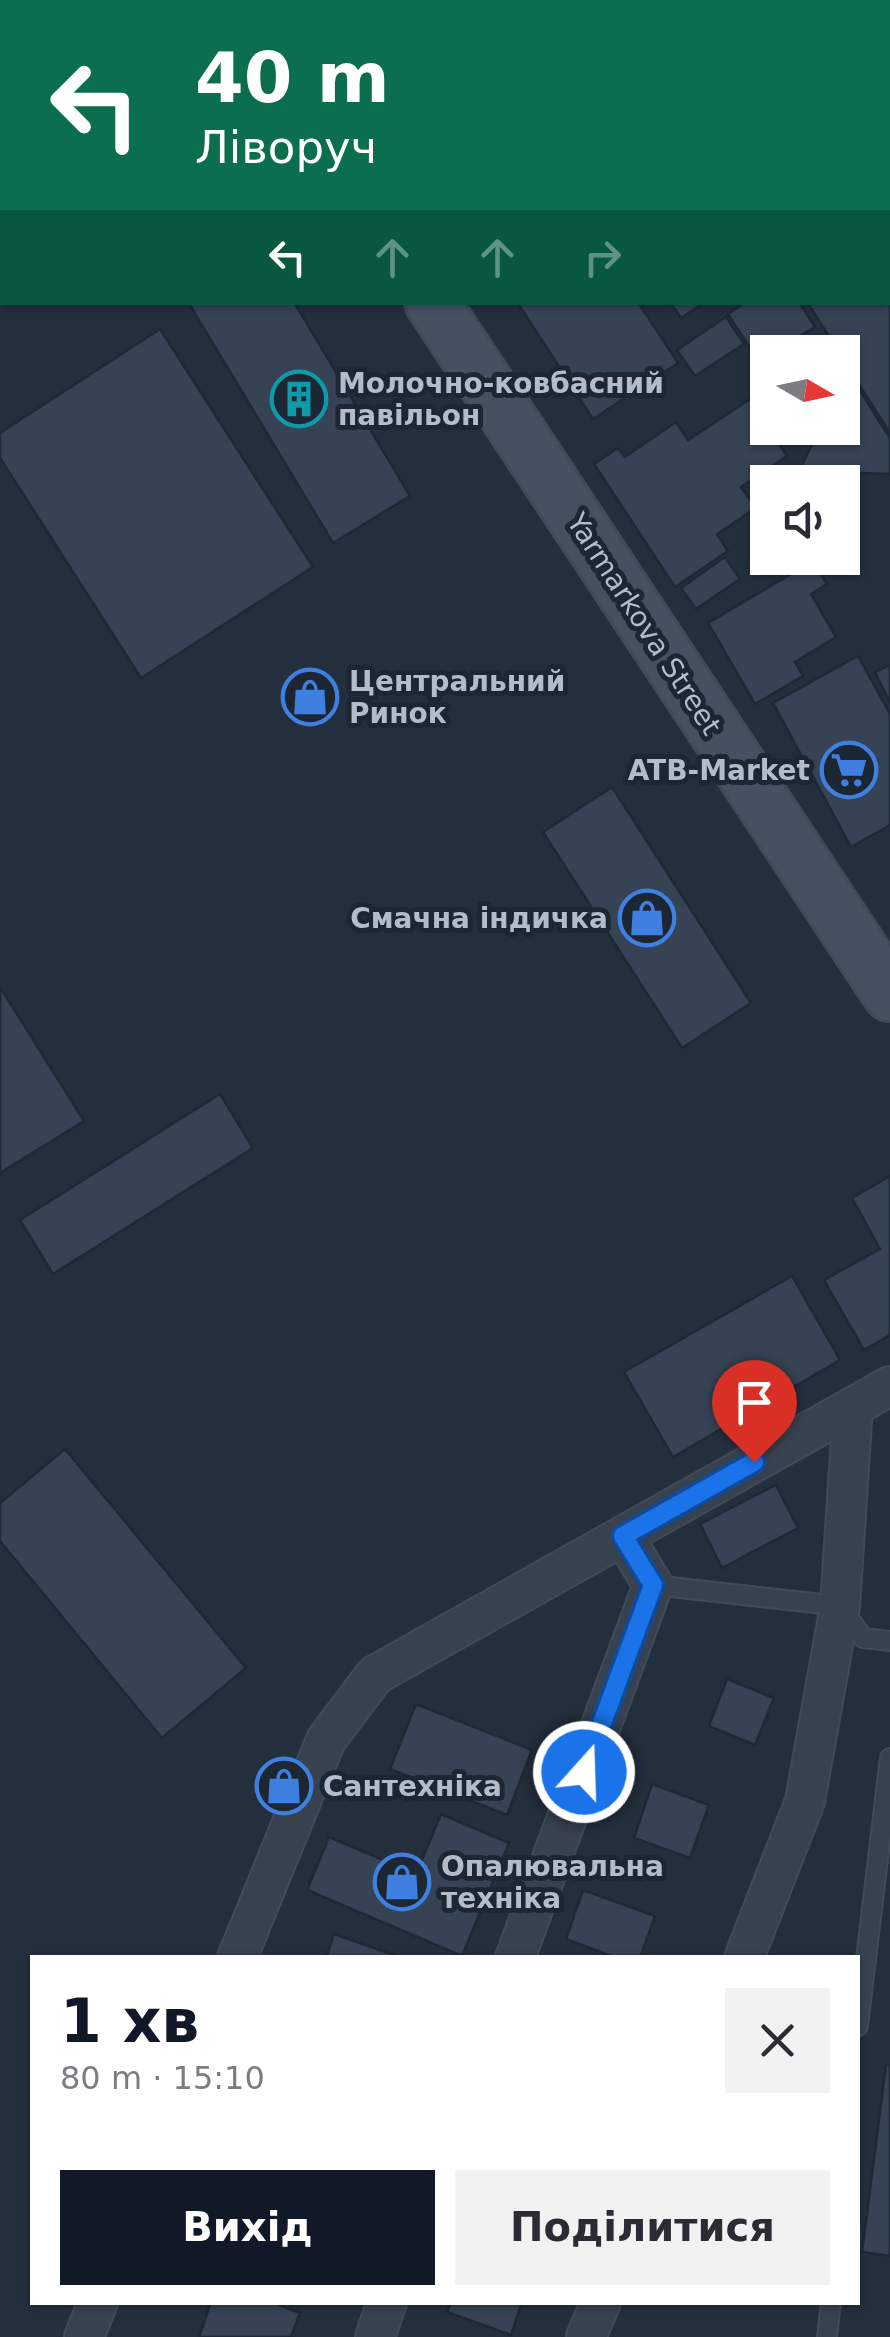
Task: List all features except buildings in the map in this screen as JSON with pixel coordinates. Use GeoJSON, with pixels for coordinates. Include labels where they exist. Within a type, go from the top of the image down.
{"type":"FeatureCollection","features":[{"type":"Feature","properties":{"kind":"street","name":"Yarmarkova Street"},"geometry":{"type":"LineString","coordinates":[[434,305],[890,994]]}},
{"type":"Feature","properties":{"kind":"street"},"geometry":{"type":"LineString","coordinates":[[239,1955],[326,1740],[375,1675],[890,1386]]}},
{"type":"Feature","properties":{"kind":"street"},"geometry":{"type":"LineString","coordinates":[[745,1955],[804,1801],[840,1606],[853,1407]]}},
{"type":"Feature","properties":{"kind":"street"},"geometry":{"type":"LineString","coordinates":[[516,1955],[653,1585],[623,1536]]}},
{"type":"Feature","properties":{"kind":"street"},"geometry":{"type":"LineString","coordinates":[[84,2337],[97,2305]]}},
{"type":"Feature","properties":{"kind":"street"},"geometry":{"type":"LineString","coordinates":[[374,2337],[386,2305]]}},
{"type":"Feature","properties":{"kind":"street"},"geometry":{"type":"LineString","coordinates":[[586,2337],[600,2305]]}},
{"type":"Feature","properties":{"kind":"lane"},"geometry":{"type":"LineString","coordinates":[[653,1585],[840,1606],[864,1638],[890,1641]]}},
{"type":"Feature","properties":{"kind":"lane"},"geometry":{"type":"LineString","coordinates":[[860,2009],[890,1758]]}},
{"type":"Feature","properties":{"kind":"lane"},"geometry":{"type":"LineString","coordinates":[[827,2337],[831,2305]]}},
{"type":"Feature","properties":{"kind":"place","name":"Молочно-ковбасний павільон"},"geometry":{"type":"Point","coordinates":[299,399]}},
{"type":"Feature","properties":{"kind":"place","name":"Центральний Ринок"},"geometry":{"type":"Point","coordinates":[310,697]}},
{"type":"Feature","properties":{"kind":"place","name":"ATB-Market"},"geometry":{"type":"Point","coordinates":[849,770]}},
{"type":"Feature","properties":{"kind":"place","name":"Смачна індичка"},"geometry":{"type":"Point","coordinates":[647,918]}},
{"type":"Feature","properties":{"kind":"place","name":"Сантехніка"},"geometry":{"type":"Point","coordinates":[284,1786]}},
{"type":"Feature","properties":{"kind":"place","name":"Опалювальна техніка"},"geometry":{"type":"Point","coordinates":[402,1882]}},
{"type":"Feature","properties":{"kind":"route"},"geometry":{"type":"LineString","coordinates":[[584,1772],[653,1585],[623,1536],[754,1462]]}}]}
